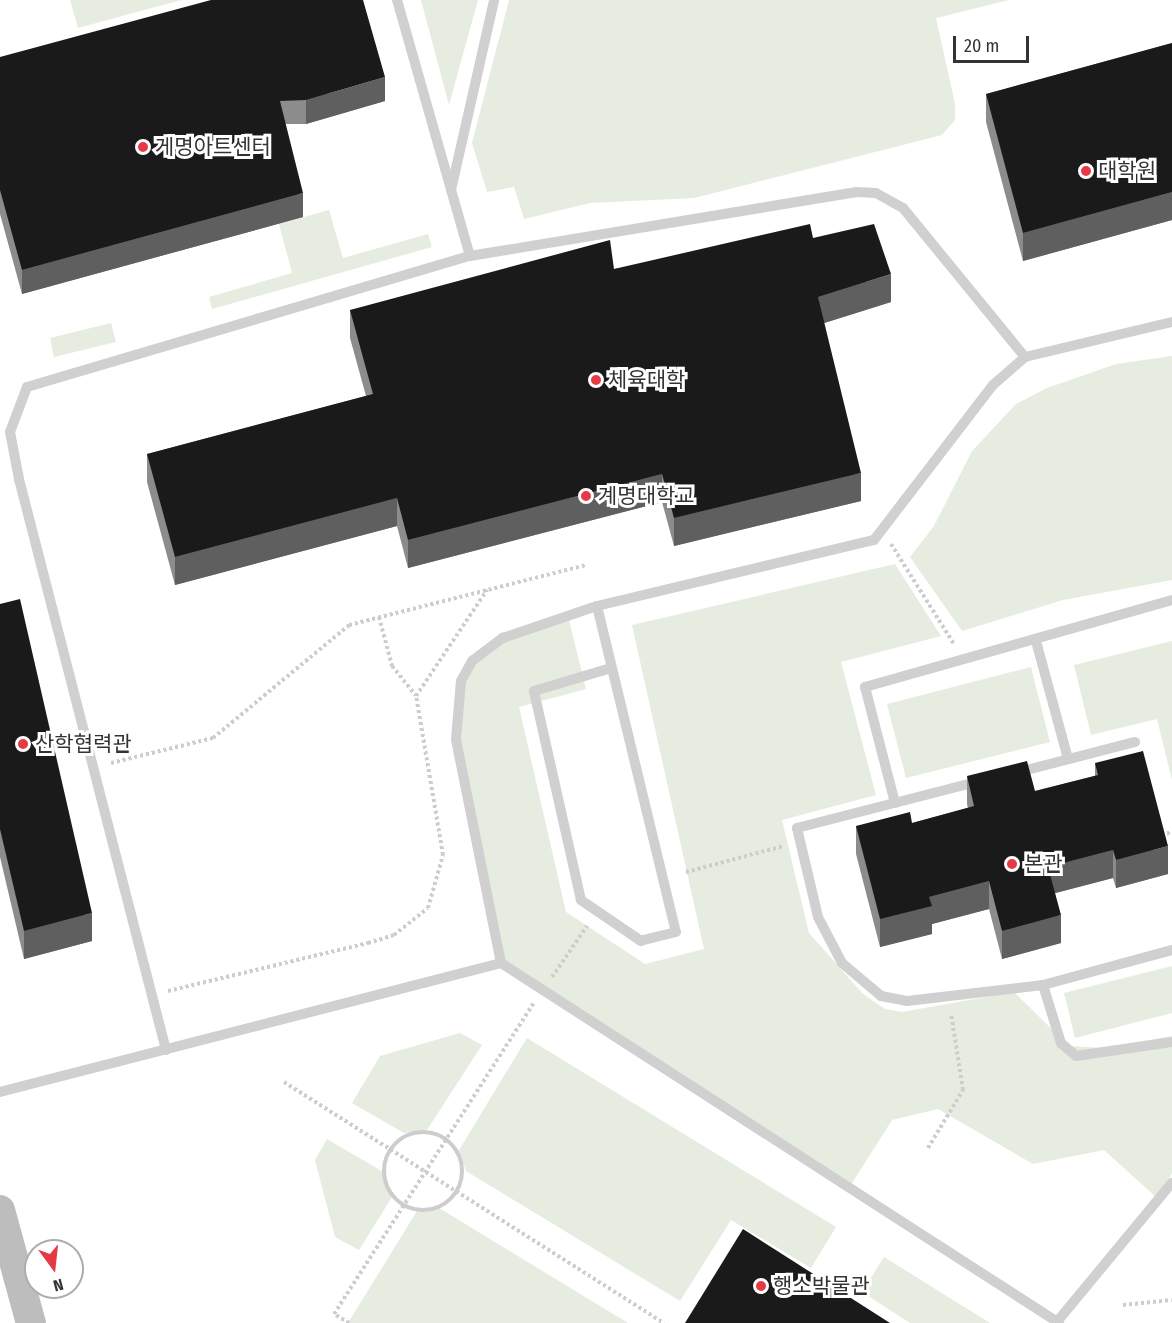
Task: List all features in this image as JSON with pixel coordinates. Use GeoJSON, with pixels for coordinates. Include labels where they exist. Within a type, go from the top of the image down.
{"type":"FeatureCollection","features":[{"type":"Feature","properties":{"kind":"main road"},"geometry":{"type":"LineString","coordinates":[[0,1210],[31,1323]]}},
{"type":"Feature","properties":{"kind":"lane"},"geometry":{"type":"LineString","coordinates":[[397,0],[470,256]]}},
{"type":"Feature","properties":{"kind":"lane"},"geometry":{"type":"LineString","coordinates":[[450,190],[494,0]]}},
{"type":"Feature","properties":{"kind":"lane"},"geometry":{"type":"LineString","coordinates":[[166,1050],[150,995],[10,432],[27,387],[470,256],[681,218],[876,193],[903,208],[1025,357]]}},
{"type":"Feature","properties":{"kind":"lane"},"geometry":{"type":"LineString","coordinates":[[501,963],[456,740],[462,681],[472,661],[503,638],[597,606],[874,540],[993,386],[1025,357],[1172,322]]}},
{"type":"Feature","properties":{"kind":"lane"},"geometry":{"type":"LineString","coordinates":[[895,803],[865,687],[1036,641],[1172,600]]}},
{"type":"Feature","properties":{"kind":"lane"},"geometry":{"type":"LineString","coordinates":[[597,606],[676,932],[641,941],[581,900],[534,691],[612,668]]}},
{"type":"Feature","properties":{"kind":"lane"},"geometry":{"type":"LineString","coordinates":[[1036,641],[1068,759]]}},
{"type":"Feature","properties":{"kind":"lane"},"geometry":{"type":"LineString","coordinates":[[1135,742],[797,828],[818,917],[842,963],[861,984],[881,996],[907,1001],[1043,985],[1172,950]]}},
{"type":"Feature","properties":{"kind":"lane"},"geometry":{"type":"LineString","coordinates":[[0,1092],[501,963],[1057,1323],[1172,1183]]}},
{"type":"Feature","properties":{"kind":"lane"},"geometry":{"type":"LineString","coordinates":[[1043,985],[1065,1051],[1088,1056],[1172,1042]]}},
{"type":"Feature","properties":{"kind":"path"},"geometry":{"type":"LineString","coordinates":[[882,529],[963,660]]}},
{"type":"Feature","properties":{"kind":"path"},"geometry":{"type":"LineString","coordinates":[[93,768],[213,738],[349,626],[586,565]]}},
{"type":"Feature","properties":{"kind":"path"},"geometry":{"type":"LineString","coordinates":[[416,696],[487,590]]}},
{"type":"Feature","properties":{"kind":"path"},"geometry":{"type":"LineString","coordinates":[[150,995],[394,935],[428,908],[443,855],[416,696],[392,666],[379,617]]}},
{"type":"Feature","properties":{"kind":"path"},"geometry":{"type":"LineString","coordinates":[[1158,836],[1172,832]]}},
{"type":"Feature","properties":{"kind":"path"},"geometry":{"type":"LineString","coordinates":[[686,872],[800,842]]}},
{"type":"Feature","properties":{"kind":"path"},"geometry":{"type":"LineString","coordinates":[[349,1323],[334,1314],[423,1171],[587,926]]}},
{"type":"Feature","properties":{"kind":"path"},"geometry":{"type":"LineString","coordinates":[[928,1148],[963,1090],[949,997]]}},
{"type":"Feature","properties":{"kind":"path"},"geometry":{"type":"LineString","coordinates":[[284,1082],[664,1323]]}},
{"type":"Feature","properties":{"kind":"path"},"geometry":{"type":"LineString","coordinates":[[413,1133],[445,1139],[462,1165],[456,1192],[427,1211],[402,1205],[386,1185],[390,1150],[413,1133]]}},
{"type":"Feature","properties":{"kind":"path"},"geometry":{"type":"LineString","coordinates":[[1123,1305],[1172,1300]]}},
{"type":"Feature","properties":{"kind":"shaded area"},"geometry":{"type":"Polygon","coordinates":[[[70,0],[181,0],[78,28],[70,0]]]}},
{"type":"Feature","properties":{"kind":"shaded area"},"geometry":{"type":"Polygon","coordinates":[[[421,0],[478,0],[449,105],[421,0]]]}},
{"type":"Feature","properties":{"kind":"shaded area"},"geometry":{"type":"Polygon","coordinates":[[[509,0],[1009,0],[936,18],[955,104],[955,120],[942,135],[694,198],[590,203],[524,219],[514,187],[487,192],[472,143],[509,0]]]}},
{"type":"Feature","properties":{"kind":"shaded area"},"geometry":{"type":"Polygon","coordinates":[[[329,210],[343,258],[428,234],[432,247],[212,309],[209,297],[292,273],[279,224],[329,210]]]}},
{"type":"Feature","properties":{"kind":"shaded area"},"geometry":{"type":"Polygon","coordinates":[[[111,323],[116,342],[54,357],[50,338],[111,323]]]}},
{"type":"Feature","properties":{"kind":"shaded area"},"geometry":{"type":"Polygon","coordinates":[[[1172,356],[1172,580],[1063,600],[962,631],[910,557],[934,526],[972,451],[1016,404],[1047,388],[1116,364],[1172,356]]]}},
{"type":"Feature","properties":{"kind":"shaded area"},"geometry":{"type":"Polygon","coordinates":[[[895,564],[941,636],[841,662],[876,795],[782,820],[809,933],[863,994],[885,1009],[902,1012],[1014,992],[1069,1046],[1105,1048],[1172,1036],[1172,1173],[1158,1199],[1104,1150],[1033,1164],[938,1109],[892,1120],[849,1188],[501,963],[456,739],[458,707],[472,661],[503,638],[568,616],[586,689],[519,707],[566,912],[645,964],[704,949],[632,625],[895,564]]]}},
{"type":"Feature","properties":{"kind":"shaded area"},"geometry":{"type":"Polygon","coordinates":[[[1172,641],[1172,780],[1157,719],[1091,735],[1074,665],[1172,641]]]}},
{"type":"Feature","properties":{"kind":"shaded area"},"geometry":{"type":"Polygon","coordinates":[[[1031,667],[1050,742],[906,778],[887,704],[1031,667]]]}},
{"type":"Feature","properties":{"kind":"shaded area"},"geometry":{"type":"Polygon","coordinates":[[[1172,966],[1172,1013],[1075,1038],[1064,993],[1172,966]]]}},
{"type":"Feature","properties":{"kind":"shaded area"},"geometry":{"type":"Polygon","coordinates":[[[460,1033],[482,1045],[427,1130],[404,1133],[352,1103],[380,1056],[460,1033]]]}},
{"type":"Feature","properties":{"kind":"shaded area"},"geometry":{"type":"Polygon","coordinates":[[[527,1038],[836,1227],[811,1268],[731,1220],[680,1301],[466,1171],[459,1150],[527,1038]]]}},
{"type":"Feature","properties":{"kind":"shaded area"},"geometry":{"type":"Polygon","coordinates":[[[327,1139],[385,1173],[392,1197],[359,1250],[335,1237],[315,1160],[327,1139]]]}},
{"type":"Feature","properties":{"kind":"shaded area"},"geometry":{"type":"Polygon","coordinates":[[[439,1208],[628,1323],[348,1323],[417,1211],[439,1208]]]}},
{"type":"Feature","properties":{"kind":"shaded area"},"geometry":{"type":"Polygon","coordinates":[[[884,1257],[990,1323],[910,1323],[862,1292],[884,1257]]]}},
{"type":"Feature","properties":{"kind":"building","name":"게명아트센터"},"geometry":{"type":"Polygon","coordinates":[[[211,0],[363,0],[385,77],[306,100],[280,101],[303,193],[22,270],[0,190],[0,57],[211,0]]]}},
{"type":"Feature","properties":{"kind":"building","name":"대학원"},"geometry":{"type":"Polygon","coordinates":[[[1172,43],[1172,192],[1023,233],[986,94],[1172,43]]]}},
{"type":"Feature","properties":{"kind":"building","name":"체육대학"},"geometry":{"type":"Polygon","coordinates":[[[810,224],[813,238],[874,224],[891,274],[818,297],[861,473],[674,518],[662,474],[408,540],[397,498],[175,557],[147,454],[373,394],[350,310],[610,240],[614,269],[810,224]]]}},
{"type":"Feature","properties":{"kind":"building","name":"산학협력관"},"geometry":{"type":"Polygon","coordinates":[[[20,599],[92,913],[24,931],[0,829],[0,604],[20,599]]]}},
{"type":"Feature","properties":{"kind":"building","name":"본관"},"geometry":{"type":"Polygon","coordinates":[[[1143,751],[1168,846],[1116,860],[1113,850],[1048,867],[1061,915],[1002,931],[989,881],[929,897],[932,906],[880,919],[856,826],[910,812],[912,823],[974,806],[967,776],[1027,761],[1035,791],[1098,775],[1095,763],[1143,751]]]}},
{"type":"Feature","properties":{"kind":"building","name":"행소박물관"},"geometry":{"type":"Polygon","coordinates":[[[743,1229],[890,1323],[685,1323],[743,1229]]]}},
{"type":"Feature","properties":{"kind":"place","name":"게명아트센터"},"geometry":{"type":"Point","coordinates":[143,147]}},
{"type":"Feature","properties":{"kind":"place","name":"대학원"},"geometry":{"type":"Point","coordinates":[1086,171]}},
{"type":"Feature","properties":{"kind":"place","name":"체육대학"},"geometry":{"type":"Point","coordinates":[596,380]}},
{"type":"Feature","properties":{"kind":"place","name":"계명대학교"},"geometry":{"type":"Point","coordinates":[586,496]}},
{"type":"Feature","properties":{"kind":"place","name":"산학협력관"},"geometry":{"type":"Point","coordinates":[23,744]}},
{"type":"Feature","properties":{"kind":"place","name":"본관"},"geometry":{"type":"Point","coordinates":[1012,864]}},
{"type":"Feature","properties":{"kind":"place","name":"행소박물관"},"geometry":{"type":"Point","coordinates":[761,1286]}}]}
